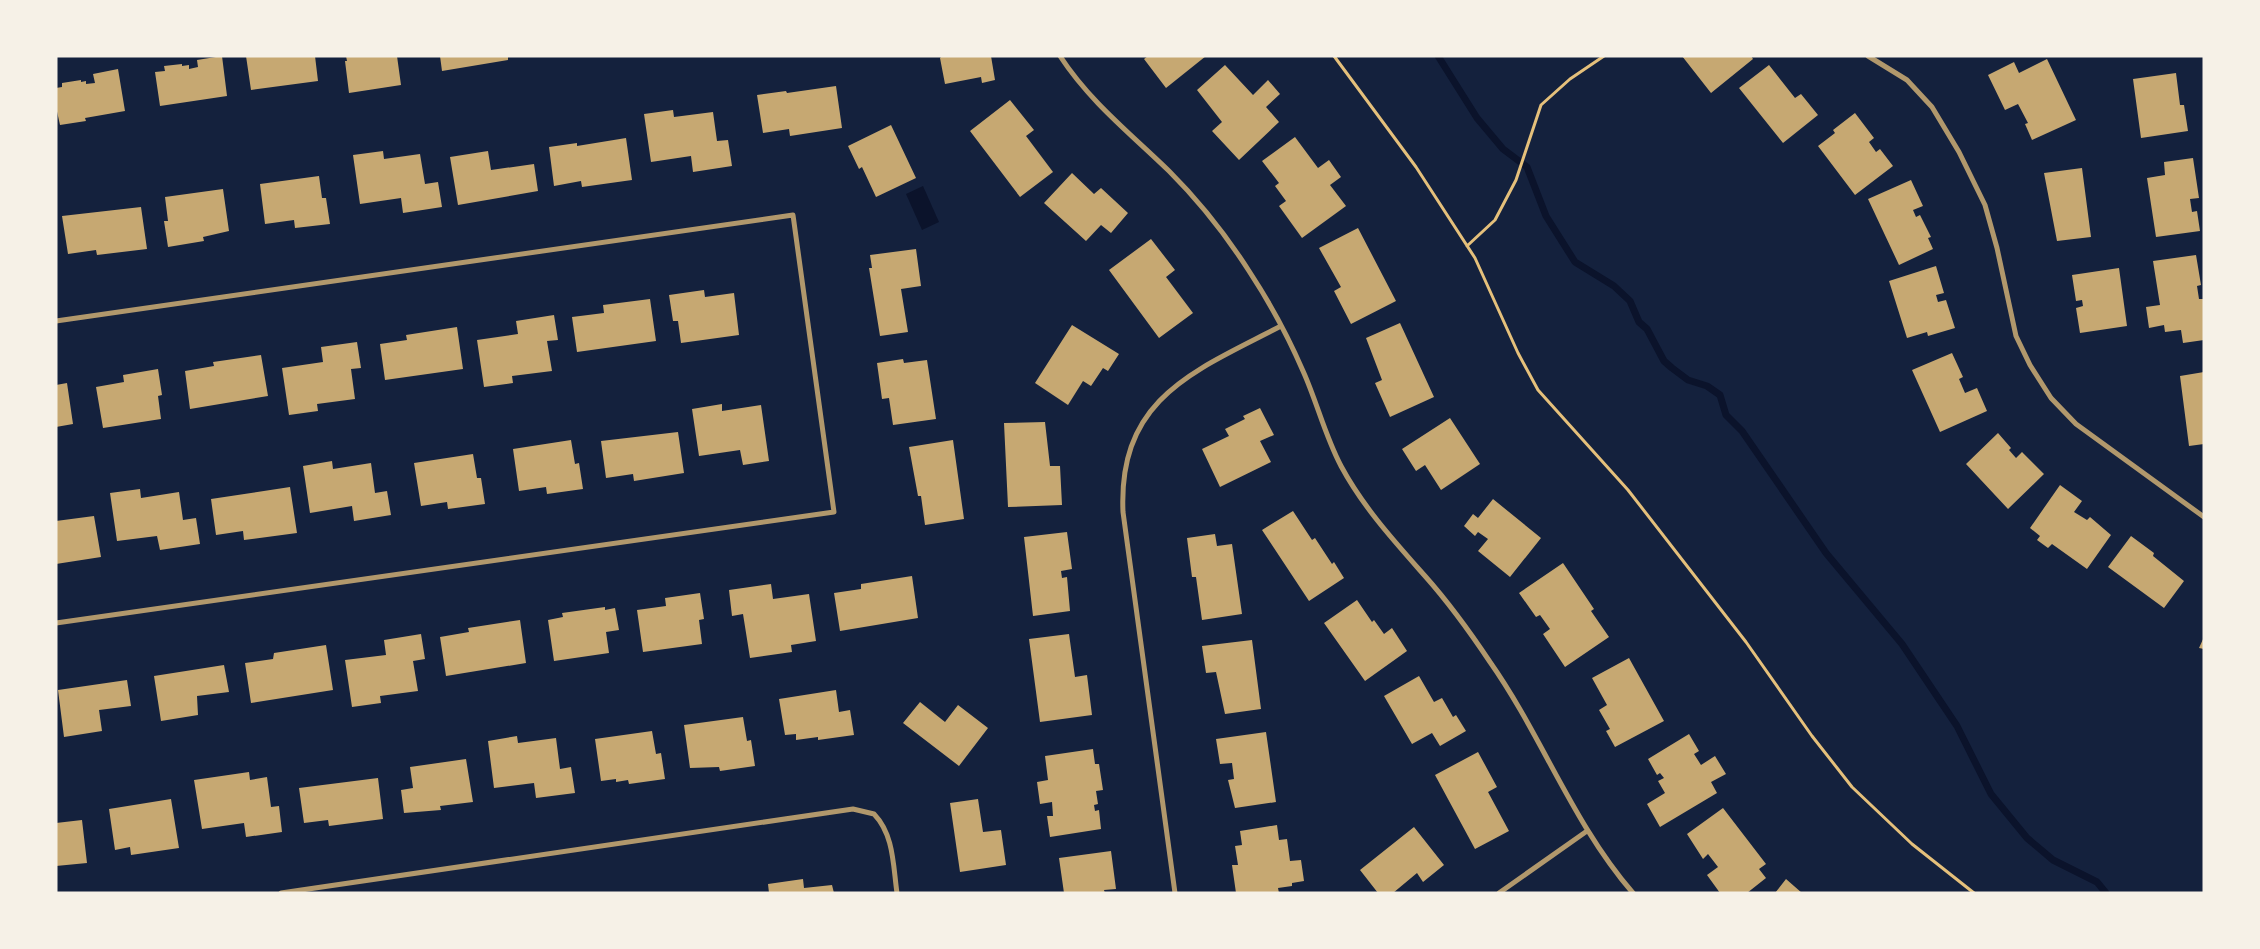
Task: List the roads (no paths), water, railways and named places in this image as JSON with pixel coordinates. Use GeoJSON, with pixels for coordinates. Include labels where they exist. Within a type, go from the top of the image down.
{"type":"FeatureCollection","features":[{"type":"Feature","properties":{"kind":"street"},"geometry":{"type":"LineString","coordinates":[[1060,56],[1083,88],[1109,116],[1170,172],[1194,198],[1235,249],[1266,297],[1281,326],[1303,371],[1330,442],[1350,482],[1377,521],[1444,598],[1492,663],[1526,716],[1587,831],[1633,893]]}},
{"type":"Feature","properties":{"kind":"street"},"geometry":{"type":"LineString","coordinates":[[1868,56],[1907,80],[1932,107],[1959,152],[1984,205],[1997,248],[2016,336],[2030,365],[2050,398],[2076,424],[2204,517]]}},
{"type":"Feature","properties":{"kind":"street"},"geometry":{"type":"LineString","coordinates":[[56,321],[793,215],[834,512],[56,623]]}},
{"type":"Feature","properties":{"kind":"street"},"geometry":{"type":"LineString","coordinates":[[1175,893],[1123,512],[1124,472],[1128,453],[1146,417],[1173,386],[1223,356],[1281,326]]}},
{"type":"Feature","properties":{"kind":"street"},"geometry":{"type":"LineString","coordinates":[[281,893],[853,809],[874,814],[886,829],[897,893]]}},
{"type":"Feature","properties":{"kind":"street"},"geometry":{"type":"LineString","coordinates":[[1499,893],[1587,831]]}},
{"type":"Feature","properties":{"kind":"water"},"geometry":{"type":"Polygon","coordinates":[[[923,186],[939,222],[922,230],[906,194],[923,186]]]}},
{"type":"Feature","properties":{"kind":"waterway"},"geometry":{"type":"LineString","coordinates":[[1438,56],[1477,118],[1503,149],[1527,167],[1546,216],[1575,262],[1614,286],[1630,301],[1639,322],[1647,329],[1664,361],[1688,380],[1707,386],[1720,395],[1726,415],[1742,431],[1826,553],[1902,644],[1957,726],[1991,794],[2027,838],[2053,860],[2097,882],[2106,893]]}}]}
